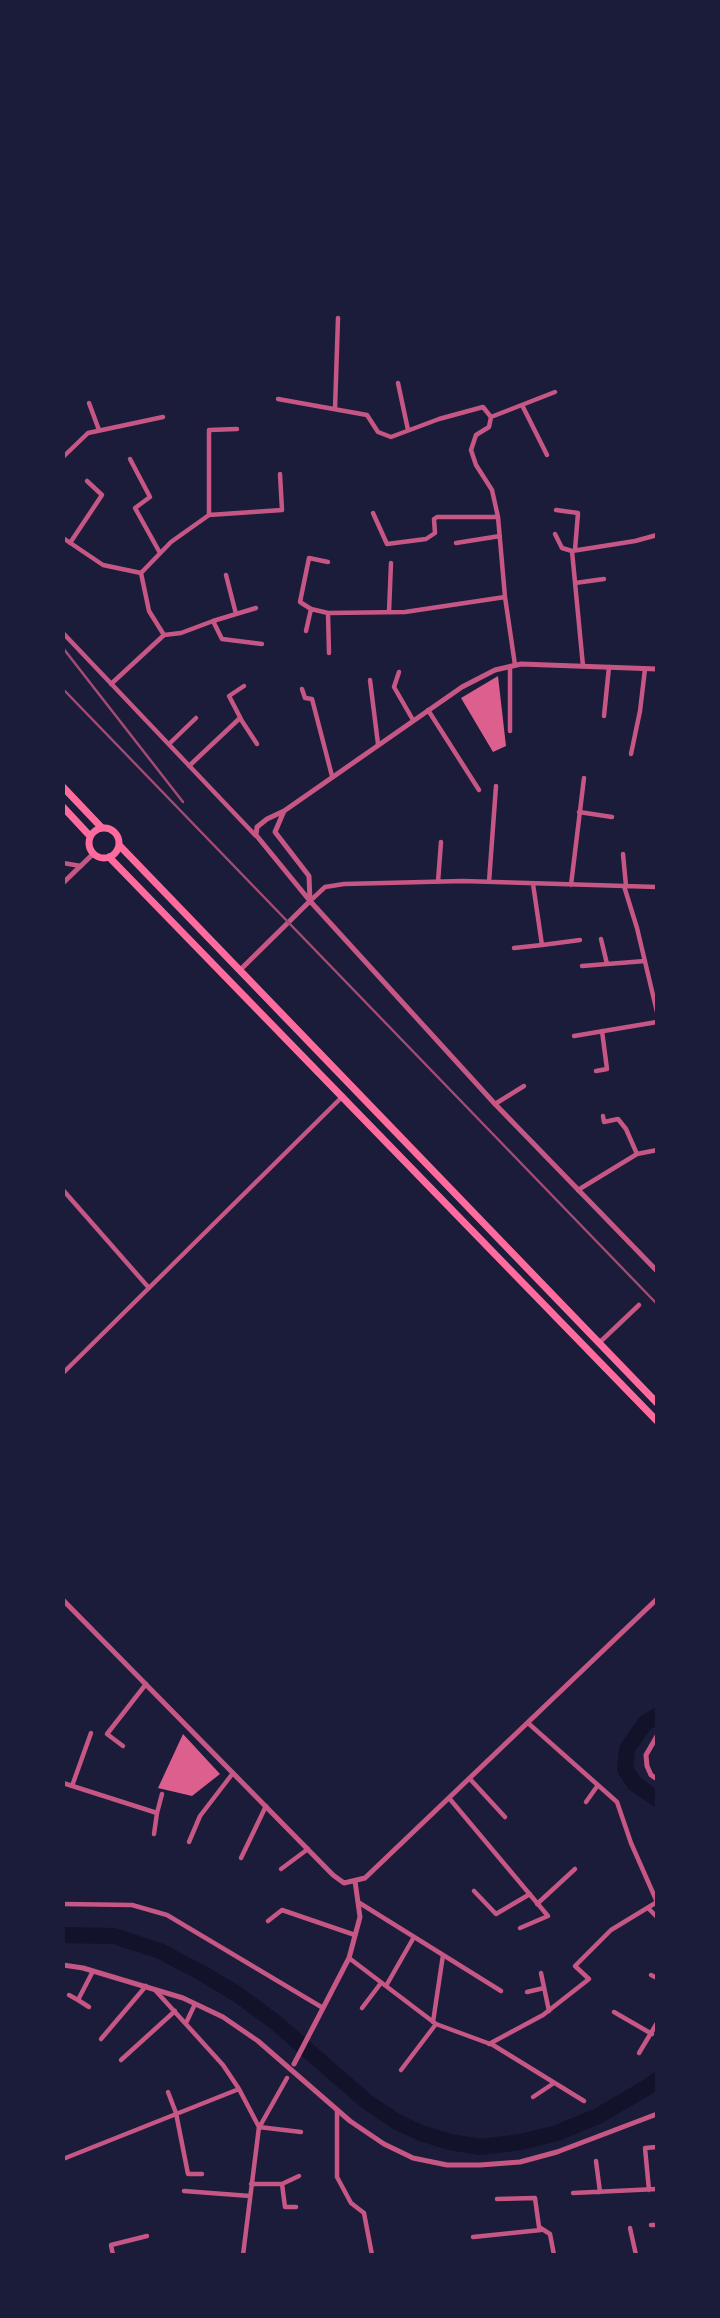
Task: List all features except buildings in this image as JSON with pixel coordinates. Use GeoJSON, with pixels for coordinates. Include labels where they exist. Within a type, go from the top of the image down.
{"type":"FeatureCollection","features":[{"type":"Feature","properties":{"kind":"main road"},"geometry":{"type":"LineString","coordinates":[[63,787],[101,827]]}},
{"type":"Feature","properties":{"kind":"main road"},"geometry":{"type":"LineString","coordinates":[[63,807],[90,836]]}},
{"type":"Feature","properties":{"kind":"main road"},"geometry":{"type":"LineString","coordinates":[[119,845],[114,854],[104,858],[93,854],[88,842],[93,832],[101,827],[115,831],[119,845],[656,1399]]}},
{"type":"Feature","properties":{"kind":"main road"},"geometry":{"type":"LineString","coordinates":[[109,857],[657,1421]]}},
{"type":"Feature","properties":{"kind":"main road"},"geometry":{"type":"LineString","coordinates":[[521,1280],[531,1271]]}},
{"type":"Feature","properties":{"kind":"street"},"geometry":{"type":"LineString","coordinates":[[335,409],[338,318]]}},
{"type":"Feature","properties":{"kind":"street"},"geometry":{"type":"LineString","coordinates":[[398,383],[408,430]]}},
{"type":"Feature","properties":{"kind":"street"},"geometry":{"type":"LineString","coordinates":[[491,417],[555,392]]}},
{"type":"Feature","properties":{"kind":"street"},"geometry":{"type":"LineString","coordinates":[[278,399],[367,415],[378,432],[391,437],[439,419],[483,407],[491,417],[489,427],[476,435],[471,450],[476,465],[492,490],[498,517],[512,666],[510,731]]}},
{"type":"Feature","properties":{"kind":"street"},"geometry":{"type":"LineString","coordinates":[[89,403],[99,430]]}},
{"type":"Feature","properties":{"kind":"street"},"geometry":{"type":"LineString","coordinates":[[523,405],[547,454]]}},
{"type":"Feature","properties":{"kind":"street"},"geometry":{"type":"LineString","coordinates":[[63,457],[88,433],[163,416]]}},
{"type":"Feature","properties":{"kind":"street"},"geometry":{"type":"LineString","coordinates":[[209,515],[209,430],[237,429]]}},
{"type":"Feature","properties":{"kind":"street"},"geometry":{"type":"LineString","coordinates":[[130,459],[150,496],[135,508],[160,552]]}},
{"type":"Feature","properties":{"kind":"street"},"geometry":{"type":"LineString","coordinates":[[141,573],[171,541],[209,515],[282,510],[280,474]]}},
{"type":"Feature","properties":{"kind":"street"},"geometry":{"type":"LineString","coordinates":[[70,543],[102,495],[87,481]]}},
{"type":"Feature","properties":{"kind":"street"},"geometry":{"type":"LineString","coordinates":[[556,510],[578,513],[573,551],[583,666]]}},
{"type":"Feature","properties":{"kind":"street"},"geometry":{"type":"LineString","coordinates":[[373,513],[387,544],[426,538],[435,533],[434,519],[437,517],[498,517]]}},
{"type":"Feature","properties":{"kind":"street"},"geometry":{"type":"LineString","coordinates":[[555,534],[562,548],[573,551],[657,535]]}},
{"type":"Feature","properties":{"kind":"street"},"geometry":{"type":"LineString","coordinates":[[456,542],[500,536]]}},
{"type":"Feature","properties":{"kind":"street"},"geometry":{"type":"LineString","coordinates":[[63,538],[103,565],[141,573]]}},
{"type":"Feature","properties":{"kind":"street"},"geometry":{"type":"LineString","coordinates":[[328,562],[309,558],[300,603],[311,610],[328,613],[405,612],[505,597]]}},
{"type":"Feature","properties":{"kind":"street"},"geometry":{"type":"LineString","coordinates":[[388,612],[391,563]]}},
{"type":"Feature","properties":{"kind":"street"},"geometry":{"type":"LineString","coordinates":[[141,573],[149,611],[164,635]]}},
{"type":"Feature","properties":{"kind":"street"},"geometry":{"type":"LineString","coordinates":[[226,575],[236,614]]}},
{"type":"Feature","properties":{"kind":"street"},"geometry":{"type":"LineString","coordinates":[[575,583],[604,579]]}},
{"type":"Feature","properties":{"kind":"street"},"geometry":{"type":"LineString","coordinates":[[111,684],[164,635],[181,633],[256,608]]}},
{"type":"Feature","properties":{"kind":"street"},"geometry":{"type":"LineString","coordinates":[[306,631],[311,610]]}},
{"type":"Feature","properties":{"kind":"street"},"geometry":{"type":"LineString","coordinates":[[328,613],[329,653]]}},
{"type":"Feature","properties":{"kind":"street"},"geometry":{"type":"LineString","coordinates":[[213,621],[222,639],[262,644]]}},
{"type":"Feature","properties":{"kind":"street"},"geometry":{"type":"LineString","coordinates":[[63,633],[256,835],[310,901],[495,1104],[657,1271]]}},
{"type":"Feature","properties":{"kind":"street"},"geometry":{"type":"LineString","coordinates":[[256,835],[257,827],[267,819],[284,811],[462,687],[495,670],[512,666],[583,666],[657,670]]}},
{"type":"Feature","properties":{"kind":"street"},"geometry":{"type":"LineString","coordinates":[[604,716],[609,667]]}},
{"type":"Feature","properties":{"kind":"street"},"geometry":{"type":"LineString","coordinates":[[631,754],[645,669]]}},
{"type":"Feature","properties":{"kind":"street"},"geometry":{"type":"LineString","coordinates":[[399,672],[394,687],[413,720]]}},
{"type":"Feature","properties":{"kind":"street"},"geometry":{"type":"LineString","coordinates":[[370,680],[378,744]]}},
{"type":"Feature","properties":{"kind":"street"},"geometry":{"type":"LineString","coordinates":[[244,686],[229,696],[257,744]]}},
{"type":"Feature","properties":{"kind":"street"},"geometry":{"type":"LineString","coordinates":[[302,689],[304,698],[312,699],[332,776]]}},
{"type":"Feature","properties":{"kind":"street"},"geometry":{"type":"LineString","coordinates":[[427,710],[479,790]]}},
{"type":"Feature","properties":{"kind":"street"},"geometry":{"type":"LineString","coordinates":[[169,744],[196,718]]}},
{"type":"Feature","properties":{"kind":"street"},"geometry":{"type":"LineString","coordinates":[[189,766],[240,718],[242,720]]}},
{"type":"Feature","properties":{"kind":"street"},"geometry":{"type":"LineString","coordinates":[[571,885],[584,778]]}},
{"type":"Feature","properties":{"kind":"street"},"geometry":{"type":"LineString","coordinates":[[489,882],[496,786]]}},
{"type":"Feature","properties":{"kind":"street"},"geometry":{"type":"LineString","coordinates":[[284,811],[275,832],[309,876],[310,901]]}},
{"type":"Feature","properties":{"kind":"street"},"geometry":{"type":"LineString","coordinates":[[579,812],[612,817]]}},
{"type":"Feature","properties":{"kind":"street"},"geometry":{"type":"LineString","coordinates":[[438,882],[441,842]]}},
{"type":"Feature","properties":{"kind":"street"},"geometry":{"type":"LineString","coordinates":[[63,883],[93,854]]}},
{"type":"Feature","properties":{"kind":"street"},"geometry":{"type":"LineString","coordinates":[[623,854],[625,886],[657,1012]]}},
{"type":"Feature","properties":{"kind":"street"},"geometry":{"type":"LineString","coordinates":[[63,863],[82,866]]}},
{"type":"Feature","properties":{"kind":"street"},"geometry":{"type":"LineString","coordinates":[[240,970],[325,887],[334,885],[489,882],[657,887]]}},
{"type":"Feature","properties":{"kind":"street"},"geometry":{"type":"LineString","coordinates":[[533,884],[542,945]]}},
{"type":"Feature","properties":{"kind":"street"},"geometry":{"type":"LineString","coordinates":[[601,939],[607,964]]}},
{"type":"Feature","properties":{"kind":"street"},"geometry":{"type":"LineString","coordinates":[[514,948],[580,940]]}},
{"type":"Feature","properties":{"kind":"street"},"geometry":{"type":"LineString","coordinates":[[582,966],[645,961]]}},
{"type":"Feature","properties":{"kind":"street"},"geometry":{"type":"LineString","coordinates":[[574,1035],[657,1022]]}},
{"type":"Feature","properties":{"kind":"street"},"geometry":{"type":"LineString","coordinates":[[596,1070],[607,1069],[602,1031]]}},
{"type":"Feature","properties":{"kind":"street"},"geometry":{"type":"LineString","coordinates":[[495,1104],[524,1086]]}},
{"type":"Feature","properties":{"kind":"street"},"geometry":{"type":"LineString","coordinates":[[63,1373],[343,1096]]}},
{"type":"Feature","properties":{"kind":"street"},"geometry":{"type":"LineString","coordinates":[[603,1116],[604,1122],[618,1119],[626,1129],[637,1154]]}},
{"type":"Feature","properties":{"kind":"street"},"geometry":{"type":"LineString","coordinates":[[578,1190],[637,1154],[657,1150]]}},
{"type":"Feature","properties":{"kind":"street"},"geometry":{"type":"LineString","coordinates":[[63,1190],[149,1288]]}},
{"type":"Feature","properties":{"kind":"street"},"geometry":{"type":"LineString","coordinates":[[599,1343],[639,1305]]}},
{"type":"Feature","properties":{"kind":"street"},"geometry":{"type":"LineString","coordinates":[[63,1600],[333,1875],[344,1883],[365,1878],[657,1599]]}},
{"type":"Feature","properties":{"kind":"street"},"geometry":{"type":"LineString","coordinates":[[123,1746],[107,1734],[146,1684]]}},
{"type":"Feature","properties":{"kind":"street"},"geometry":{"type":"LineString","coordinates":[[489,2044],[548,2011],[589,1979],[575,1966],[611,1930],[657,1902],[631,1843],[617,1802],[528,1723]]}},
{"type":"Feature","properties":{"kind":"street"},"geometry":{"type":"LineString","coordinates":[[72,1786],[91,1733]]}},
{"type":"Feature","properties":{"kind":"street"},"geometry":{"type":"LineString","coordinates":[[657,1736],[646,1755],[647,1766],[657,1779]]}},
{"type":"Feature","properties":{"kind":"street"},"geometry":{"type":"LineString","coordinates":[[189,1842],[200,1816],[233,1773]]}},
{"type":"Feature","properties":{"kind":"street"},"geometry":{"type":"LineString","coordinates":[[470,1779],[505,1817]]}},
{"type":"Feature","properties":{"kind":"street"},"geometry":{"type":"LineString","coordinates":[[63,1783],[157,1813]]}},
{"type":"Feature","properties":{"kind":"street"},"geometry":{"type":"LineString","coordinates":[[586,1802],[598,1786]]}},
{"type":"Feature","properties":{"kind":"street"},"geometry":{"type":"LineString","coordinates":[[154,1834],[162,1794]]}},
{"type":"Feature","properties":{"kind":"street"},"geometry":{"type":"LineString","coordinates":[[449,1798],[548,1916],[520,1928]]}},
{"type":"Feature","properties":{"kind":"street"},"geometry":{"type":"LineString","coordinates":[[241,1858],[266,1806]]}},
{"type":"Feature","properties":{"kind":"street"},"geometry":{"type":"LineString","coordinates":[[281,1869],[308,1849]]}},
{"type":"Feature","properties":{"kind":"street"},"geometry":{"type":"LineString","coordinates":[[537,1904],[575,1869]]}},
{"type":"Feature","properties":{"kind":"street"},"geometry":{"type":"LineString","coordinates":[[293,2066],[349,1958],[360,1917],[355,1881]]}},
{"type":"Feature","properties":{"kind":"street"},"geometry":{"type":"LineString","coordinates":[[474,1891],[496,1914],[530,1894]]}},
{"type":"Feature","properties":{"kind":"street"},"geometry":{"type":"LineString","coordinates":[[358,1902],[501,1991]]}},
{"type":"Feature","properties":{"kind":"street"},"geometry":{"type":"LineString","coordinates":[[63,1904],[132,1905],[167,1915],[323,2008]]}},
{"type":"Feature","properties":{"kind":"street"},"geometry":{"type":"LineString","coordinates":[[648,1908],[657,1917]]}},
{"type":"Feature","properties":{"kind":"street"},"geometry":{"type":"LineString","coordinates":[[268,1921],[282,1910],[355,1935]]}},
{"type":"Feature","properties":{"kind":"street"},"geometry":{"type":"LineString","coordinates":[[362,2008],[384,1984],[414,1937]]}},
{"type":"Feature","properties":{"kind":"street"},"geometry":{"type":"LineString","coordinates":[[401,2070],[435,2023],[443,1955]]}},
{"type":"Feature","properties":{"kind":"street"},"geometry":{"type":"LineString","coordinates":[[349,1958],[435,2023],[489,2044],[584,2101]]}},
{"type":"Feature","properties":{"kind":"street"},"geometry":{"type":"LineString","coordinates":[[63,1965],[146,1986],[223,2017],[293,2066],[350,2121],[384,2144],[413,2158],[458,2165],[520,2162],[557,2152],[657,2114]]}},
{"type":"Feature","properties":{"kind":"street"},"geometry":{"type":"LineString","coordinates":[[78,2000],[93,1971]]}},
{"type":"Feature","properties":{"kind":"street"},"geometry":{"type":"LineString","coordinates":[[541,1973],[548,2011]]}},
{"type":"Feature","properties":{"kind":"street"},"geometry":{"type":"LineString","coordinates":[[101,2039],[146,1986]]}},
{"type":"Feature","properties":{"kind":"street"},"geometry":{"type":"LineString","coordinates":[[527,1992],[544,1988]]}},
{"type":"Feature","properties":{"kind":"street"},"geometry":{"type":"LineString","coordinates":[[155,1989],[223,2065],[259,2127]]}},
{"type":"Feature","properties":{"kind":"street"},"geometry":{"type":"LineString","coordinates":[[69,1995],[89,2007]]}},
{"type":"Feature","properties":{"kind":"street"},"geometry":{"type":"LineString","coordinates":[[186,2023],[195,2004]]}},
{"type":"Feature","properties":{"kind":"street"},"geometry":{"type":"LineString","coordinates":[[121,2060],[175,2011]]}},
{"type":"Feature","properties":{"kind":"street"},"geometry":{"type":"LineString","coordinates":[[614,2012],[652,2034]]}},
{"type":"Feature","properties":{"kind":"street"},"geometry":{"type":"LineString","coordinates":[[639,2053],[657,2023]]}},
{"type":"Feature","properties":{"kind":"street"},"geometry":{"type":"LineString","coordinates":[[243,2255],[259,2127],[287,2078]]}},
{"type":"Feature","properties":{"kind":"street"},"geometry":{"type":"LineString","coordinates":[[533,2097],[554,2082]]}},
{"type":"Feature","properties":{"kind":"street"},"geometry":{"type":"LineString","coordinates":[[63,2159],[239,2089]]}},
{"type":"Feature","properties":{"kind":"street"},"geometry":{"type":"LineString","coordinates":[[168,2092],[176,2113],[188,2174],[202,2174]]}},
{"type":"Feature","properties":{"kind":"street"},"geometry":{"type":"LineString","coordinates":[[337,2109],[337,2177],[351,2203],[364,2213],[372,2255]]}},
{"type":"Feature","properties":{"kind":"street"},"geometry":{"type":"LineString","coordinates":[[259,2127],[301,2132]]}},
{"type":"Feature","properties":{"kind":"street"},"geometry":{"type":"LineString","coordinates":[[649,2190],[645,2148],[657,2147]]}},
{"type":"Feature","properties":{"kind":"street"},"geometry":{"type":"LineString","coordinates":[[596,2161],[600,2192]]}},
{"type":"Feature","properties":{"kind":"street"},"geometry":{"type":"LineString","coordinates":[[251,2184],[282,2184],[299,2176]]}},
{"type":"Feature","properties":{"kind":"street"},"geometry":{"type":"LineString","coordinates":[[282,2184],[285,2207],[296,2207]]}},
{"type":"Feature","properties":{"kind":"street"},"geometry":{"type":"LineString","coordinates":[[573,2193],[657,2189]]}},
{"type":"Feature","properties":{"kind":"street"},"geometry":{"type":"LineString","coordinates":[[184,2191],[250,2196]]}},
{"type":"Feature","properties":{"kind":"street"},"geometry":{"type":"LineString","coordinates":[[497,2199],[535,2198],[539,2227],[550,2234],[554,2255]]}},
{"type":"Feature","properties":{"kind":"street"},"geometry":{"type":"LineString","coordinates":[[630,2228],[636,2255]]}},
{"type":"Feature","properties":{"kind":"street"},"geometry":{"type":"LineString","coordinates":[[473,2237],[542,2230]]}},
{"type":"Feature","properties":{"kind":"street"},"geometry":{"type":"LineString","coordinates":[[113,2255],[111,2245],[147,2236]]}},
{"type":"Feature","properties":{"kind":"waterway"},"geometry":{"type":"LineString","coordinates":[[657,1716],[645,1723],[627,1749],[625,1769],[635,1784],[657,1799]]}},
{"type":"Feature","properties":{"kind":"waterway"},"geometry":{"type":"LineString","coordinates":[[63,1935],[114,1936],[160,1951],[200,1972],[237,1994],[275,2022],[366,2101],[397,2122],[450,2142],[481,2147],[521,2142],[557,2133],[598,2116],[657,2080]]}},
{"type":"Feature","properties":{"kind":"railway"},"geometry":{"type":"LineString","coordinates":[[63,648],[183,802]]}},
{"type":"Feature","properties":{"kind":"railway"},"geometry":{"type":"LineString","coordinates":[[63,689],[657,1304]]}}]}
